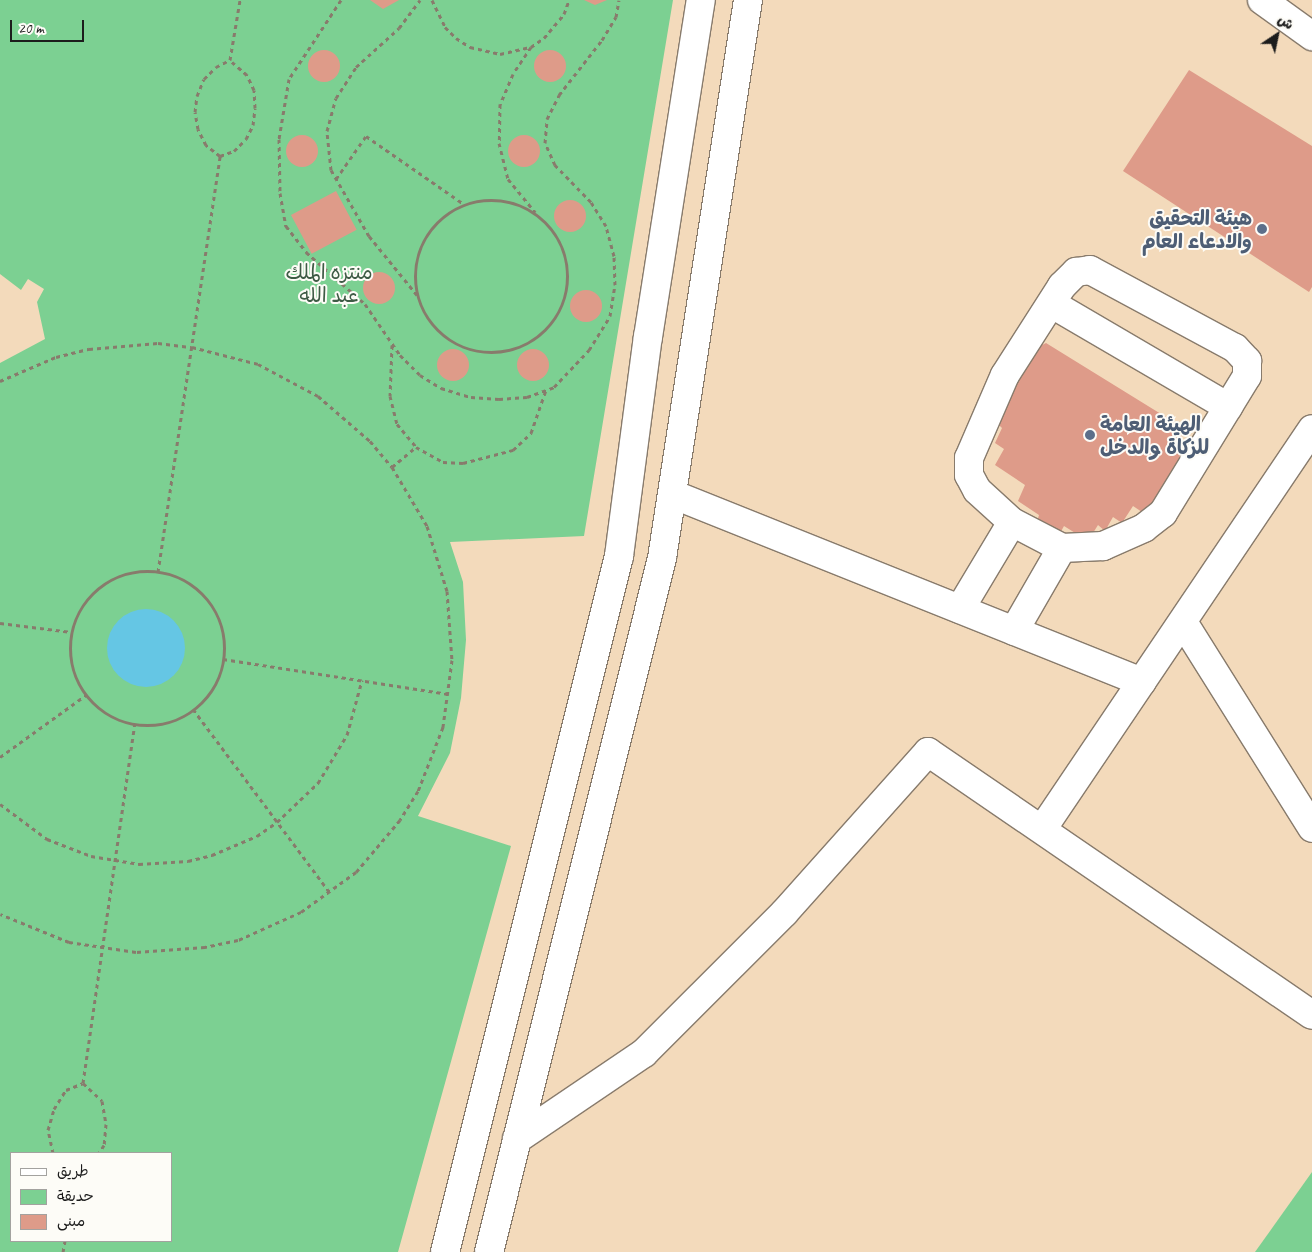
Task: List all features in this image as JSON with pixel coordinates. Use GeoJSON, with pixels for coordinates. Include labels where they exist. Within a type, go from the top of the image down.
{"type":"FeatureCollection","features":[{"type":"Feature","properties":{"kind":"street"},"geometry":{"type":"LineString","coordinates":[[445,1252],[619,556],[648,337],[701,0]]}},
{"type":"Feature","properties":{"kind":"street"},"geometry":{"type":"LineString","coordinates":[[489,1252],[662,558],[748,0]]}},
{"type":"Feature","properties":{"kind":"street"},"geometry":{"type":"LineString","coordinates":[[1262,0],[1312,36]]}},
{"type":"Feature","properties":{"kind":"street"},"geometry":{"type":"LineString","coordinates":[[1090,270],[1235,348],[1247,361],[1247,376],[1163,513],[1144,528],[1103,546],[1062,548],[1012,522],[977,490],[969,475],[969,458],[1005,375],[1052,304],[1076,272],[1090,270]]}},
{"type":"Feature","properties":{"kind":"street"},"geometry":{"type":"LineString","coordinates":[[1052,304],[1228,407]]}},
{"type":"Feature","properties":{"kind":"street"},"geometry":{"type":"LineString","coordinates":[[1043,828],[1312,429]]}},
{"type":"Feature","properties":{"kind":"street"},"geometry":{"type":"LineString","coordinates":[[672,494],[1142,682]]}},
{"type":"Feature","properties":{"kind":"street"},"geometry":{"type":"LineString","coordinates":[[960,610],[1012,522]]}},
{"type":"Feature","properties":{"kind":"street"},"geometry":{"type":"LineString","coordinates":[[1014,631],[1062,548]]}},
{"type":"Feature","properties":{"kind":"street"},"geometry":{"type":"LineString","coordinates":[[1182,622],[1312,828]]}},
{"type":"Feature","properties":{"kind":"street"},"geometry":{"type":"LineString","coordinates":[[517,1140],[644,1053],[784,913],[928,752],[1043,828],[1312,1015]]}},
{"type":"Feature","properties":{"kind":"path"},"geometry":{"type":"LineString","coordinates":[[230,60],[240,0]]}},
{"type":"Feature","properties":{"kind":"path"},"geometry":{"type":"LineString","coordinates":[[341,0],[289,79],[279,139],[280,193],[286,226],[306,252],[365,304],[392,345],[420,375],[441,388],[471,397],[527,397],[546,390],[567,376],[590,350],[610,316],[615,285],[614,256],[606,226],[591,202],[555,165],[545,143],[547,119],[559,95],[602,40],[616,16],[619,0]]}},
{"type":"Feature","properties":{"kind":"path"},"geometry":{"type":"LineString","coordinates":[[420,0],[398,28],[356,67],[336,98],[327,131],[331,170],[369,236],[417,295],[433,325],[453,341],[477,351],[511,350],[541,334],[562,307],[568,273],[559,240],[508,179],[499,143],[500,104],[513,74],[531,47],[556,28],[569,0]]}},
{"type":"Feature","properties":{"kind":"path"},"geometry":{"type":"LineString","coordinates":[[432,0],[445,27],[470,47],[500,54],[531,47]]}},
{"type":"Feature","properties":{"kind":"path"},"geometry":{"type":"LineString","coordinates":[[220,156],[234,151],[246,139],[253,125],[255,108],[254,90],[247,75],[230,60]]}},
{"type":"Feature","properties":{"kind":"path"},"geometry":{"type":"LineString","coordinates":[[220,156],[206,145],[198,129],[196,104],[204,79],[216,67],[230,60]]}},
{"type":"Feature","properties":{"kind":"path"},"geometry":{"type":"LineString","coordinates":[[336,179],[366,136],[464,204]]}},
{"type":"Feature","properties":{"kind":"path"},"geometry":{"type":"LineString","coordinates":[[158,572],[220,156]]}},
{"type":"Feature","properties":{"kind":"path"},"geometry":{"type":"LineString","coordinates":[[417,295],[414,278],[421,244],[441,217],[464,204],[488,199],[506,200],[537,214]]}},
{"type":"Feature","properties":{"kind":"path"},"geometry":{"type":"LineString","coordinates":[[0,381],[56,357],[89,349],[140,344],[192,346],[258,364],[289,379],[345,417],[392,467],[426,526],[447,592],[452,626],[450,694],[432,759],[405,813],[379,847],[330,893],[301,912],[238,940],[171,952],[102,949],[36,931],[0,914]]}},
{"type":"Feature","properties":{"kind":"path"},"geometry":{"type":"LineString","coordinates":[[392,345],[390,396],[397,424],[416,447],[443,462],[463,463],[513,450],[531,433],[546,390]]}},
{"type":"Feature","properties":{"kind":"path"},"geometry":{"type":"LineString","coordinates":[[392,467],[416,447]]}},
{"type":"Feature","properties":{"kind":"path"},"geometry":{"type":"LineString","coordinates":[[158,572],[190,585],[213,610],[220,625],[223,659],[213,687],[194,709],[166,723],[135,724],[108,714],[86,695],[70,658],[71,632],[76,616],[96,590],[125,574],[158,572]]}},
{"type":"Feature","properties":{"kind":"path"},"geometry":{"type":"LineString","coordinates":[[0,623],[71,632]]}},
{"type":"Feature","properties":{"kind":"path"},"geometry":{"type":"LineString","coordinates":[[223,659],[450,694]]}},
{"type":"Feature","properties":{"kind":"path"},"geometry":{"type":"LineString","coordinates":[[0,804],[47,839],[69,849],[115,861],[140,864],[188,861],[235,847],[277,822],[318,783],[334,760],[347,735],[362,680]]}},
{"type":"Feature","properties":{"kind":"path"},"geometry":{"type":"LineString","coordinates":[[0,758],[86,695]]}},
{"type":"Feature","properties":{"kind":"path"},"geometry":{"type":"LineString","coordinates":[[194,709],[330,893]]}},
{"type":"Feature","properties":{"kind":"path"},"geometry":{"type":"LineString","coordinates":[[83,1083],[135,724]]}},
{"type":"Feature","properties":{"kind":"path"},"geometry":{"type":"LineString","coordinates":[[53,1152],[48,1130],[54,1109],[66,1090],[83,1083]]}},
{"type":"Feature","properties":{"kind":"path"},"geometry":{"type":"LineString","coordinates":[[83,1083],[102,1100],[106,1124],[104,1145],[100,1152]]}},
{"type":"Feature","properties":{"kind":"green space","name":"منتزه الملك عبد الله"},"geometry":{"type":"Polygon","coordinates":[[[0,0],[673,0],[584,536],[450,542],[463,582],[466,640],[461,698],[450,753],[418,816],[511,846],[398,1252],[0,1252],[0,363],[45,339],[37,302],[44,289],[28,279],[21,290],[0,274],[0,0]]]}},
{"type":"Feature","properties":{"kind":"green space"},"geometry":{"type":"Polygon","coordinates":[[[1312,1172],[1312,1252],[1255,1252],[1312,1172]]]}},
{"type":"Feature","properties":{"kind":"water"},"geometry":{"type":"Polygon","coordinates":[[[146,609],[161,612],[178,626],[182,633],[185,648],[182,663],[168,680],[161,684],[146,687],[131,684],[114,670],[110,663],[107,648],[110,633],[124,616],[131,612],[146,609]]]}},
{"type":"Feature","properties":{"kind":"building"},"geometry":{"type":"Polygon","coordinates":[[[370,0],[399,0],[383,9],[370,0]]]}},
{"type":"Feature","properties":{"kind":"building"},"geometry":{"type":"Polygon","coordinates":[[[584,0],[607,0],[595,5],[584,0]]]}},
{"type":"Feature","properties":{"kind":"building"},"geometry":{"type":"Polygon","coordinates":[[[324,50],[330,51],[335,55],[339,60],[339,72],[335,77],[330,81],[324,82],[318,81],[313,77],[309,72],[308,66],[309,60],[313,55],[318,51],[324,50]]]}},
{"type":"Feature","properties":{"kind":"building"},"geometry":{"type":"Polygon","coordinates":[[[550,50],[556,51],[561,55],[565,60],[565,72],[561,77],[556,81],[550,82],[544,81],[539,77],[535,72],[534,66],[535,60],[539,55],[544,51],[550,50]]]}},
{"type":"Feature","properties":{"kind":"building","name":"هيئة التحقيق والادعاء العام"},"geometry":{"type":"Polygon","coordinates":[[[1189,70],[1312,146],[1312,287],[1309,292],[1123,171],[1189,70]]]}},
{"type":"Feature","properties":{"kind":"building"},"geometry":{"type":"Polygon","coordinates":[[[302,135],[308,136],[313,140],[317,145],[317,157],[313,162],[308,166],[302,167],[296,166],[291,162],[287,157],[286,151],[287,145],[291,140],[296,136],[302,135]]]}},
{"type":"Feature","properties":{"kind":"building"},"geometry":{"type":"Polygon","coordinates":[[[524,135],[530,136],[535,140],[539,145],[539,157],[535,162],[530,166],[524,167],[518,166],[513,162],[509,157],[508,151],[509,145],[513,140],[518,136],[524,135]]]}},
{"type":"Feature","properties":{"kind":"building"},"geometry":{"type":"Polygon","coordinates":[[[336,191],[357,230],[312,254],[291,215],[336,191]]]}},
{"type":"Feature","properties":{"kind":"building"},"geometry":{"type":"Polygon","coordinates":[[[570,200],[576,201],[581,205],[585,210],[585,222],[581,227],[576,231],[570,232],[564,231],[559,227],[555,222],[554,216],[555,210],[559,205],[564,201],[570,200]]]}},
{"type":"Feature","properties":{"kind":"building"},"geometry":{"type":"Polygon","coordinates":[[[379,272],[385,273],[390,277],[394,282],[394,294],[390,299],[385,303],[379,304],[373,303],[368,299],[364,294],[363,288],[364,282],[368,277],[373,273],[379,272]]]}},
{"type":"Feature","properties":{"kind":"building"},"geometry":{"type":"Polygon","coordinates":[[[586,290],[592,291],[597,295],[601,300],[601,312],[597,317],[592,321],[586,322],[580,321],[575,317],[571,312],[570,306],[571,300],[575,295],[580,291],[586,290]]]}},
{"type":"Feature","properties":{"kind":"building","name":"الهيئة العامة للزكاة والدخل"},"geometry":{"type":"Polygon","coordinates":[[[1046,343],[1182,427],[1179,465],[1164,492],[1142,512],[1133,506],[1122,523],[1113,517],[1105,531],[1098,525],[1088,541],[1064,526],[1059,535],[1037,522],[1039,515],[1018,501],[1025,485],[995,465],[1004,449],[995,443],[1002,428],[997,423],[1031,351],[1046,343]]]}},
{"type":"Feature","properties":{"kind":"building"},"geometry":{"type":"Polygon","coordinates":[[[453,349],[459,350],[464,354],[468,359],[468,371],[464,376],[459,380],[453,381],[447,380],[442,376],[438,371],[437,365],[438,359],[442,354],[447,350],[453,349]]]}},
{"type":"Feature","properties":{"kind":"building"},"geometry":{"type":"Polygon","coordinates":[[[533,349],[539,350],[544,354],[548,359],[548,371],[544,376],[539,380],[533,381],[527,380],[522,376],[518,371],[517,365],[518,359],[522,354],[527,350],[533,349]]]}},
{"type":"Feature","properties":{"kind":"place","name":"هيئة التحقيق والادعاء العام"},"geometry":{"type":"Point","coordinates":[1262,229]}},
{"type":"Feature","properties":{"kind":"place","name":"الهيئة العامة للزكاة والدخل"},"geometry":{"type":"Point","coordinates":[1090,435]}}]}
